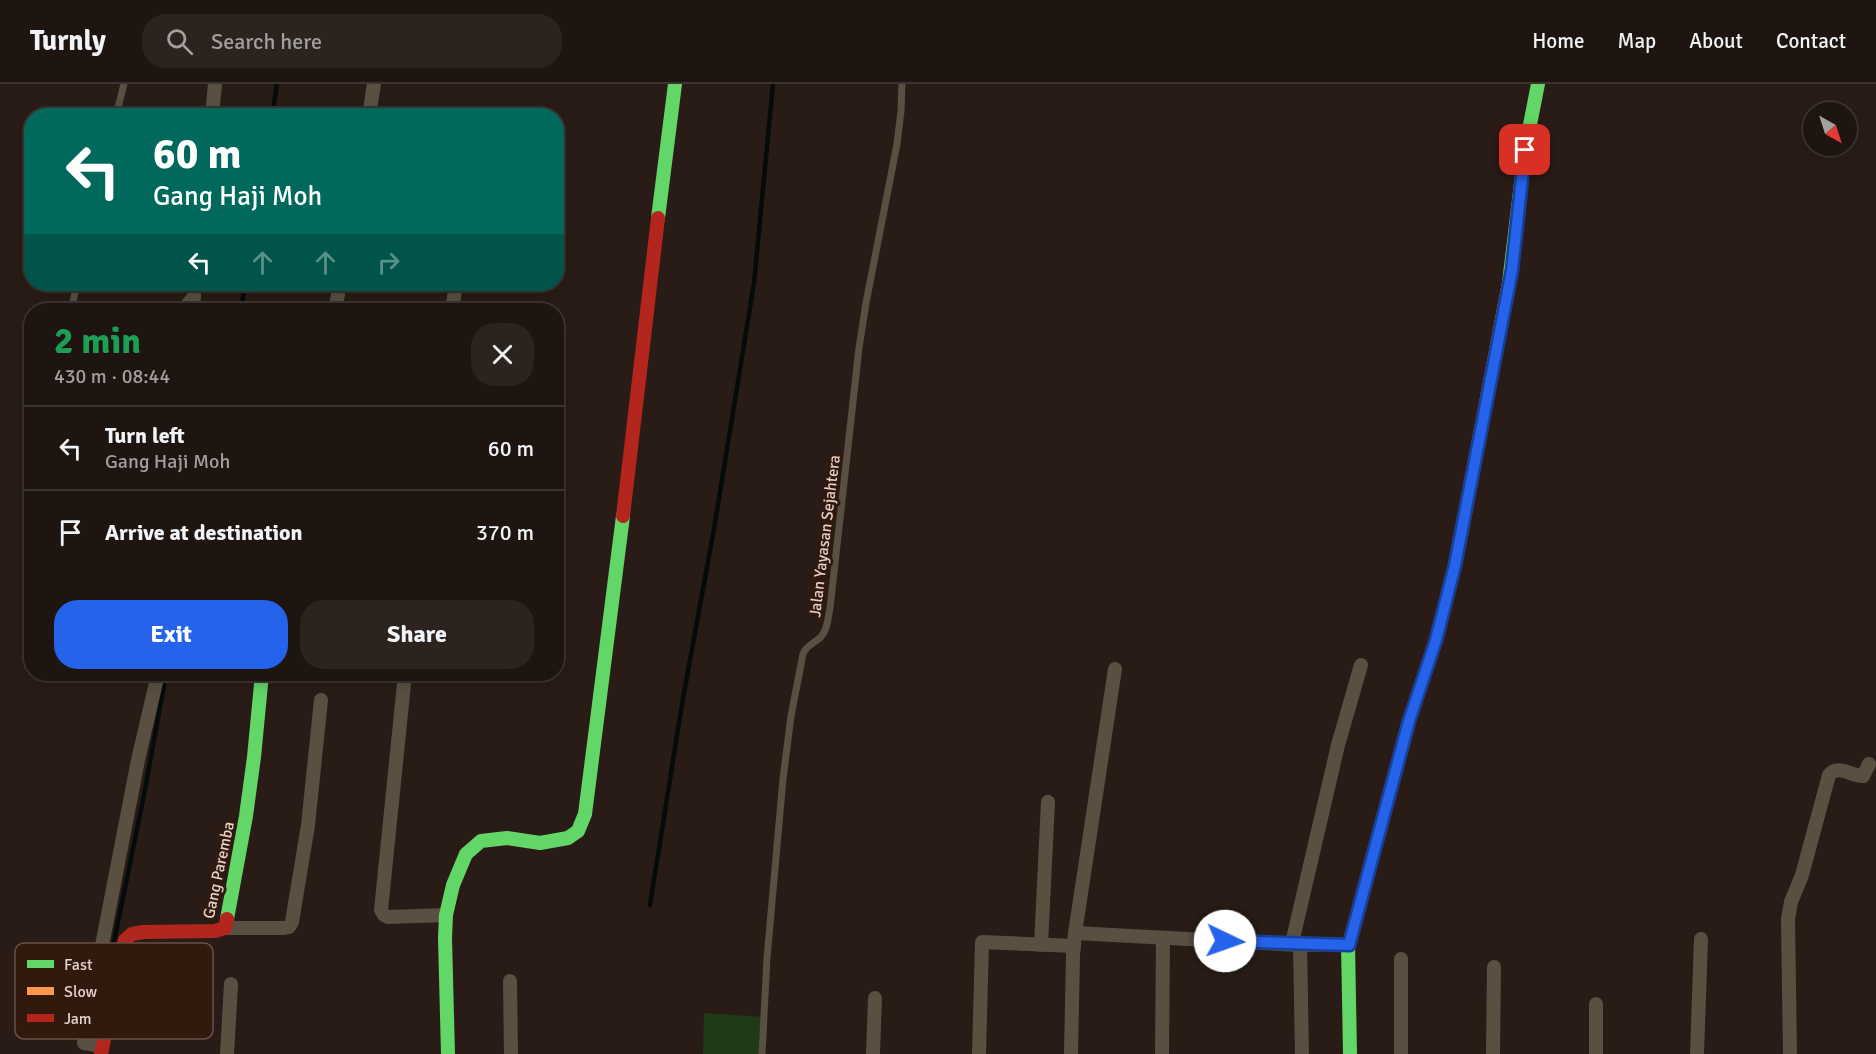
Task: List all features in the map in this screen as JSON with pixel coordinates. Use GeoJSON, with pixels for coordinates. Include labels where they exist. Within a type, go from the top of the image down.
{"type":"FeatureCollection","features":[{"type":"Feature","properties":{"kind":"street"},"geometry":{"type":"LineString","coordinates":[[212,108],[214,84]]}},
{"type":"Feature","properties":{"kind":"street"},"geometry":{"type":"LineString","coordinates":[[370,108],[374,84]]}},
{"type":"Feature","properties":{"kind":"street"},"geometry":{"type":"LineString","coordinates":[[448,1054],[444,938],[446,915],[453,885],[466,854],[482,841],[507,838],[540,843],[568,838],[578,831],[585,814],[618,554],[647,296],[675,84]]}},
{"type":"Feature","properties":{"kind":"street"},"geometry":{"type":"LineString","coordinates":[[1350,1054],[1348,944],[1409,721],[1436,640],[1455,565],[1512,270],[1525,150],[1538,84]]}},
{"type":"Feature","properties":{"kind":"street"},"geometry":{"type":"LineString","coordinates":[[1302,1054],[1296,944],[1338,745],[1361,665]]}},
{"type":"Feature","properties":{"kind":"street"},"geometry":{"type":"LineString","coordinates":[[1071,1054],[1075,939],[1115,669]]}},
{"type":"Feature","properties":{"kind":"street"},"geometry":{"type":"LineString","coordinates":[[103,943],[138,760],[156,681]]}},
{"type":"Feature","properties":{"kind":"street","name":"Gang Paremba"},"geometry":{"type":"LineString","coordinates":[[124,943],[126,938],[138,932],[212,930],[225,927],[246,816],[261,681]]}},
{"type":"Feature","properties":{"kind":"street"},"geometry":{"type":"LineString","coordinates":[[404,681],[381,910],[388,917],[446,915]]}},
{"type":"Feature","properties":{"kind":"street"},"geometry":{"type":"LineString","coordinates":[[225,927],[290,927],[308,825],[321,700]]}},
{"type":"Feature","properties":{"kind":"street"},"geometry":{"type":"LineString","coordinates":[[1790,1054],[1788,919],[1791,902],[1802,875],[1829,775],[1837,769],[1863,776],[1869,764]]}},
{"type":"Feature","properties":{"kind":"street"},"geometry":{"type":"LineString","coordinates":[[1041,945],[1048,801]]}},
{"type":"Feature","properties":{"kind":"street"},"geometry":{"type":"LineString","coordinates":[[979,1054],[982,942],[1041,945],[1075,939],[1163,939],[1348,944]]}},
{"type":"Feature","properties":{"kind":"street"},"geometry":{"type":"LineString","coordinates":[[1162,1054],[1163,939]]}},
{"type":"Feature","properties":{"kind":"street"},"geometry":{"type":"LineString","coordinates":[[1696,1054],[1701,939]]}},
{"type":"Feature","properties":{"kind":"street"},"geometry":{"type":"LineString","coordinates":[[1401,959],[1401,1054]]}},
{"type":"Feature","properties":{"kind":"street"},"geometry":{"type":"LineString","coordinates":[[1493,1054],[1494,968]]}},
{"type":"Feature","properties":{"kind":"street"},"geometry":{"type":"LineString","coordinates":[[510,981],[511,1054]]}},
{"type":"Feature","properties":{"kind":"street"},"geometry":{"type":"LineString","coordinates":[[227,1054],[231,984]]}},
{"type":"Feature","properties":{"kind":"street"},"geometry":{"type":"LineString","coordinates":[[873,1054],[874,998]]}},
{"type":"Feature","properties":{"kind":"street"},"geometry":{"type":"LineString","coordinates":[[1596,1004],[1596,1054]]}},
{"type":"Feature","properties":{"kind":"street"},"geometry":{"type":"LineString","coordinates":[[83,1049],[102,1050]]}},
{"type":"Feature","properties":{"kind":"lane"},"geometry":{"type":"LineString","coordinates":[[118,108],[124,84]]}},
{"type":"Feature","properties":{"kind":"lane","name":"Jalan Yayasan Sejahtera"},"geometry":{"type":"LineString","coordinates":[[762,1054],[768,948],[791,716],[803,654],[808,646],[821,637],[825,631],[830,608],[859,348],[897,144],[902,84]]}},
{"type":"Feature","properties":{"kind":"green space"},"geometry":{"type":"Polygon","coordinates":[[[704,1013],[763,1017],[762,1054],[703,1054],[704,1013]]]}},
{"type":"Feature","properties":{"kind":"waterway"},"geometry":{"type":"LineString","coordinates":[[273,108],[277,84]]}},
{"type":"Feature","properties":{"kind":"waterway"},"geometry":{"type":"LineString","coordinates":[[650,905],[754,283],[773,84]]}},
{"type":"Feature","properties":{"kind":"waterway"},"geometry":{"type":"LineString","coordinates":[[242,303],[244,291]]}},
{"type":"Feature","properties":{"kind":"waterway"},"geometry":{"type":"LineString","coordinates":[[114,943],[165,681]]}},
{"type":"Feature","properties":{"kind":"traffic: fast"},"geometry":{"type":"LineString","coordinates":[[658,218],[675,84]]}},
{"type":"Feature","properties":{"kind":"traffic: fast"},"geometry":{"type":"LineString","coordinates":[[1509,283],[1525,150],[1538,84]]}},
{"type":"Feature","properties":{"kind":"traffic: fast"},"geometry":{"type":"LineString","coordinates":[[448,1054],[446,915],[453,885],[466,854],[481,841],[507,838],[540,843],[568,838],[578,831],[585,814],[623,516]]}},
{"type":"Feature","properties":{"kind":"traffic: fast"},"geometry":{"type":"LineString","coordinates":[[1350,1054],[1348,944],[1409,721],[1436,640],[1462,529]]}},
{"type":"Feature","properties":{"kind":"traffic: fast"},"geometry":{"type":"LineString","coordinates":[[227,919],[246,816],[261,681]]}},
{"type":"Feature","properties":{"kind":"traffic: slow"},"geometry":{"type":"LineString","coordinates":[[1462,529],[1509,283]]}},
{"type":"Feature","properties":{"kind":"traffic: jam"},"geometry":{"type":"LineString","coordinates":[[623,516],[658,218]]}},
{"type":"Feature","properties":{"kind":"traffic: jam"},"geometry":{"type":"LineString","coordinates":[[124,943],[132,934],[143,932],[215,931],[225,928],[227,919]]}},
{"type":"Feature","properties":{"kind":"traffic: jam"},"geometry":{"type":"LineString","coordinates":[[101,1054],[104,1039]]}},
{"type":"Feature","properties":{"kind":"route"},"geometry":{"type":"LineString","coordinates":[[1225,941],[1349,945],[1409,721],[1449,594],[1512,270],[1525,150]]}}]}
